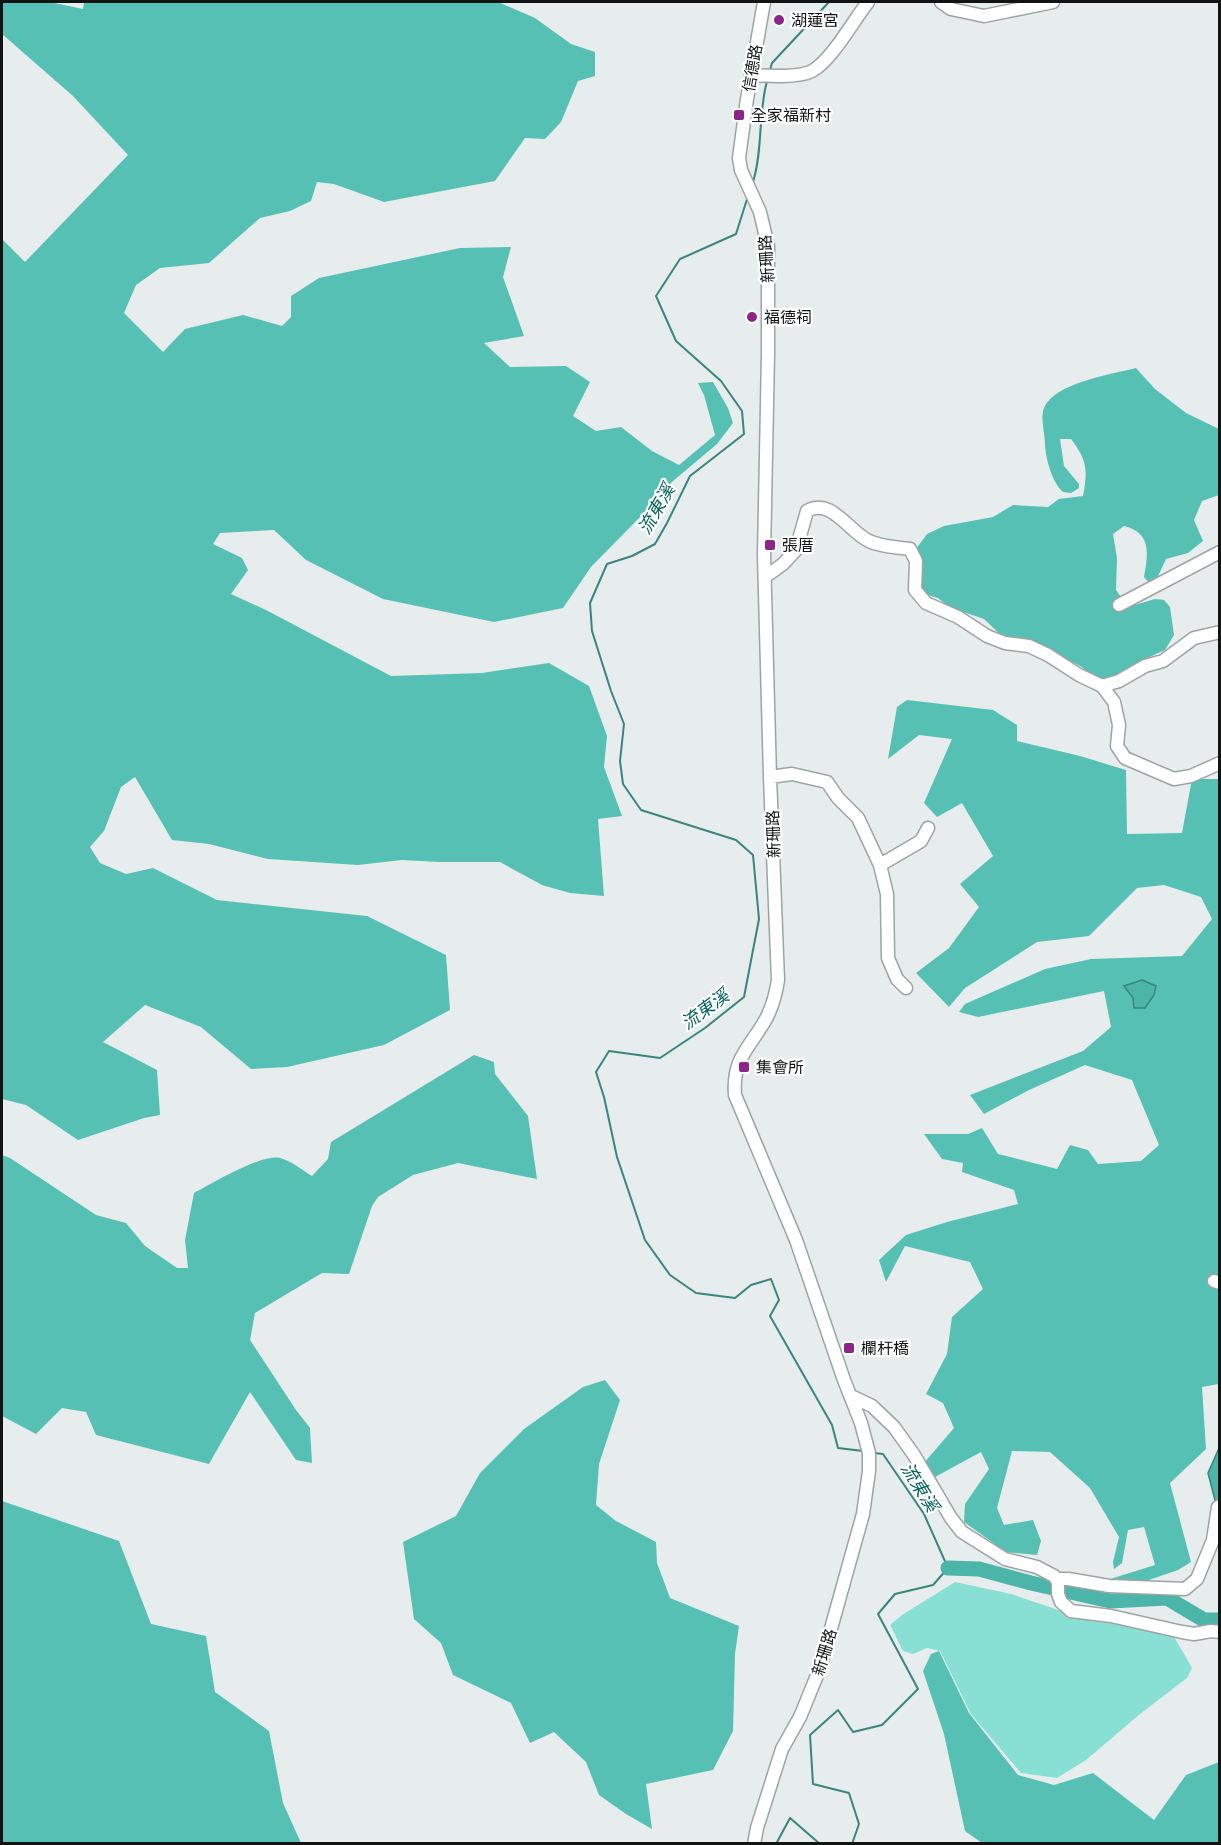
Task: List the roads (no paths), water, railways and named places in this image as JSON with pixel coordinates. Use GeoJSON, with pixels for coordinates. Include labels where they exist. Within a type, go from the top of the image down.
{"type":"FeatureCollection","features":[{"type":"Feature","properties":{"kind":"street","name":"信德路"},"geometry":{"type":"LineString","coordinates":[[741,170],[740,158],[755,76],[764,2]]}},
{"type":"Feature","properties":{"kind":"street"},"geometry":{"type":"LineString","coordinates":[[755,76],[796,75],[811,72],[826,60],[868,2]]}},
{"type":"Feature","properties":{"kind":"street"},"geometry":{"type":"LineString","coordinates":[[941,2],[951,9],[984,16],[1053,2]]}},
{"type":"Feature","properties":{"kind":"street","name":"新珊路"},"geometry":{"type":"LineString","coordinates":[[741,170],[760,212],[768,246],[765,577],[778,980],[775,998],[767,1017],[737,1066],[734,1078],[735,1095],[796,1240],[832,1347],[861,1423],[869,1453],[863,1514],[820,1668],[804,1709],[782,1749],[754,1844]]}},
{"type":"Feature","properties":{"kind":"street"},"geometry":{"type":"LineString","coordinates":[[765,577],[783,564],[796,550],[807,511],[813,507],[825,507],[871,542],[910,549],[915,561],[915,590],[926,603],[958,617],[987,636],[1005,643],[1029,646],[1102,686],[1114,702],[1119,725],[1117,746],[1125,758],[1173,779],[1191,776],[1220,763]]}},
{"type":"Feature","properties":{"kind":"street"},"geometry":{"type":"LineString","coordinates":[[1119,604],[1220,552]]}},
{"type":"Feature","properties":{"kind":"street"},"geometry":{"type":"LineString","coordinates":[[1102,686],[1119,681],[1144,666],[1163,661],[1194,638],[1220,632]]}},
{"type":"Feature","properties":{"kind":"street"},"geometry":{"type":"LineString","coordinates":[[770,777],[792,774],[827,782],[838,798],[858,818],[880,865],[887,894],[888,958],[897,979],[906,988]]}},
{"type":"Feature","properties":{"kind":"street"},"geometry":{"type":"LineString","coordinates":[[880,865],[921,841],[928,828]]}},
{"type":"Feature","properties":{"kind":"street"},"geometry":{"type":"LineString","coordinates":[[851,1396],[872,1406],[894,1426],[915,1455],[951,1518],[962,1532],[1005,1559],[1037,1567],[1054,1576],[1057,1580],[1061,1602],[1071,1611],[1112,1616],[1194,1634],[1220,1632]]}},
{"type":"Feature","properties":{"kind":"street"},"geometry":{"type":"LineString","coordinates":[[1057,1580],[1068,1579],[1109,1586],[1185,1589],[1197,1579],[1213,1540],[1220,1506]]}},
{"type":"Feature","properties":{"kind":"waterway","name":"流東溪"},"geometry":{"type":"LineString","coordinates":[[770,70],[772,63],[829,2]]}},
{"type":"Feature","properties":{"kind":"waterway","name":"流東溪"},"geometry":{"type":"LineString","coordinates":[[753,182],[767,81]]}},
{"type":"Feature","properties":{"kind":"waterway","name":"流東溪"},"geometry":{"type":"LineString","coordinates":[[748,196],[736,234],[680,259],[656,296],[676,341],[721,381],[742,411],[744,434],[690,476],[655,544],[632,556],[607,564],[590,603],[592,631],[624,724],[620,761],[623,784],[641,810],[736,840],[753,855],[759,919],[744,997],[705,1028],[660,1058],[609,1051],[596,1072],[617,1157],[645,1240],[670,1275],[696,1293],[735,1298],[751,1285],[771,1279],[779,1300],[770,1316],[832,1425],[838,1448],[863,1451]]}},
{"type":"Feature","properties":{"kind":"waterway","name":"流東溪"},"geometry":{"type":"LineString","coordinates":[[852,1844],[859,1824],[849,1793],[813,1784],[810,1735],[838,1710],[853,1732],[882,1725],[918,1689],[878,1614],[895,1594],[933,1585],[948,1568],[924,1514],[883,1454],[874,1453]]}},
{"type":"Feature","properties":{"kind":"waterway"},"geometry":{"type":"LineString","coordinates":[[948,1568],[979,1569],[1110,1601],[1167,1598],[1204,1620],[1220,1620]]}},
{"type":"Feature","properties":{"kind":"waterway","name":"流東溪"},"geometry":{"type":"LineString","coordinates":[[776,1844],[790,1818],[820,1844]]}},
{"type":"Feature","properties":{"kind":"place","name":"湖蓮宮"},"geometry":{"type":"Point","coordinates":[779,20]}},
{"type":"Feature","properties":{"kind":"place","name":"全家福新村"},"geometry":{"type":"Point","coordinates":[739,115]}},
{"type":"Feature","properties":{"kind":"place","name":"福德祠"},"geometry":{"type":"Point","coordinates":[752,317]}},
{"type":"Feature","properties":{"kind":"place","name":"張厝"},"geometry":{"type":"Point","coordinates":[770,545]}},
{"type":"Feature","properties":{"kind":"place","name":"集會所"},"geometry":{"type":"Point","coordinates":[744,1067]}},
{"type":"Feature","properties":{"kind":"place","name":"欄杆橋"},"geometry":{"type":"Point","coordinates":[849,1348]}}]}
